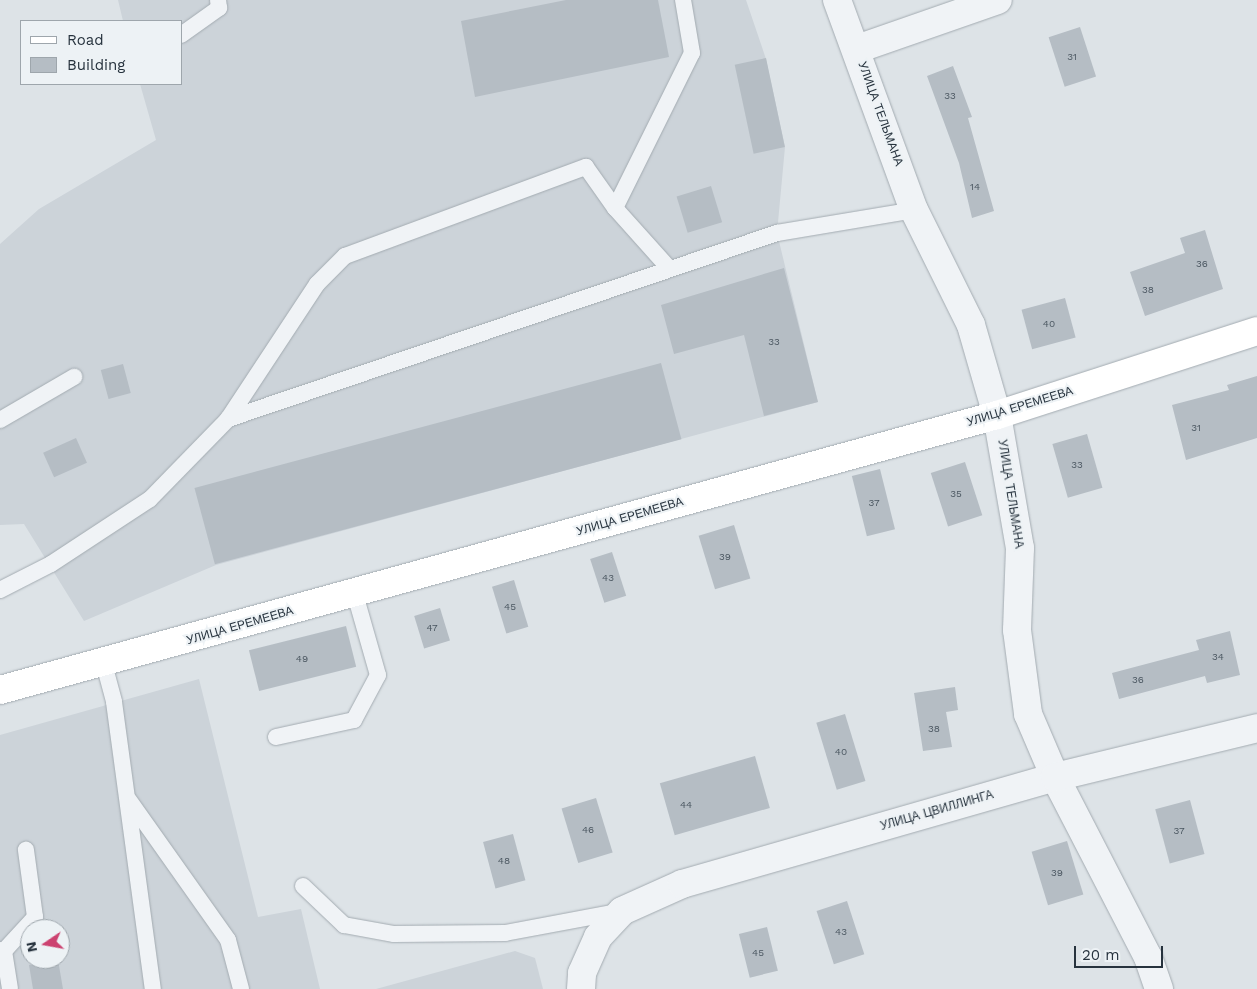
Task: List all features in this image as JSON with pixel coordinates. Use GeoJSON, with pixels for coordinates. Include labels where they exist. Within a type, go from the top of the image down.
{"type":"FeatureCollection","features":[{"type":"Feature","properties":{"kind":"street","name":"УЛИЦА ТЕЛЬМАНА"},"geometry":{"type":"LineString","coordinates":[[837,0],[857,50],[914,210],[971,325],[997,415],[1020,548],[1017,630],[1028,714],[1055,777],[1148,957],[1159,989]]}},
{"type":"Feature","properties":{"kind":"street"},"geometry":{"type":"LineString","coordinates":[[857,50],[998,0]]}},
{"type":"Feature","properties":{"kind":"street","name":"УЛИЦА ЕРЕМЕЕВА"},"geometry":{"type":"LineString","coordinates":[[0,690],[104,664],[997,415],[1257,331]]}},
{"type":"Feature","properties":{"kind":"street","name":"УЛИЦА ЦВИЛЛИНГА"},"geometry":{"type":"LineString","coordinates":[[622,910],[682,884],[1055,777],[1257,728]]}},
{"type":"Feature","properties":{"kind":"street"},"geometry":{"type":"LineString","coordinates":[[581,989],[582,974],[598,937],[622,910]]}},
{"type":"Feature","properties":{"kind":"lane"},"geometry":{"type":"LineString","coordinates":[[182,34],[219,8],[218,0]]}},
{"type":"Feature","properties":{"kind":"lane"},"geometry":{"type":"LineString","coordinates":[[615,208],[692,53],[683,0]]}},
{"type":"Feature","properties":{"kind":"lane"},"geometry":{"type":"LineString","coordinates":[[0,590],[51,564],[150,499],[228,419],[317,284],[346,256],[586,167],[615,208],[668,267]]}},
{"type":"Feature","properties":{"kind":"lane"},"geometry":{"type":"LineString","coordinates":[[228,419],[668,267],[777,233],[914,210]]}},
{"type":"Feature","properties":{"kind":"lane"},"geometry":{"type":"LineString","coordinates":[[0,420],[74,377]]}},
{"type":"Feature","properties":{"kind":"lane"},"geometry":{"type":"LineString","coordinates":[[276,737],[354,720],[378,675],[355,594]]}},
{"type":"Feature","properties":{"kind":"lane"},"geometry":{"type":"LineString","coordinates":[[104,664],[114,702],[153,989]]}},
{"type":"Feature","properties":{"kind":"lane"},"geometry":{"type":"LineString","coordinates":[[127,797],[228,940],[242,989]]}},
{"type":"Feature","properties":{"kind":"lane"},"geometry":{"type":"LineString","coordinates":[[10,989],[2,951],[35,916],[26,850]]}},
{"type":"Feature","properties":{"kind":"lane"},"geometry":{"type":"LineString","coordinates":[[303,886],[344,925],[394,934],[504,933],[622,910]]}},
{"type":"Feature","properties":{"kind":"shaded area"},"geometry":{"type":"Polygon","coordinates":[[[118,0],[746,0],[766,59],[785,147],[777,233],[818,402],[216,565],[84,621],[24,524],[0,525],[0,244],[39,209],[156,140],[140,85],[182,85],[182,20],[123,20],[118,0]]]}},
{"type":"Feature","properties":{"kind":"shaded area"},"geometry":{"type":"Polygon","coordinates":[[[199,679],[258,917],[301,909],[320,989],[0,989],[0,735],[199,679]]]}},
{"type":"Feature","properties":{"kind":"shaded area"},"geometry":{"type":"Polygon","coordinates":[[[515,951],[535,958],[543,989],[376,989],[515,951]]]}},
{"type":"Feature","properties":{"kind":"building"},"geometry":{"type":"Polygon","coordinates":[[[566,0],[658,0],[669,57],[475,97],[461,21],[566,0]]]}},
{"type":"Feature","properties":{"kind":"building"},"geometry":{"type":"Polygon","coordinates":[[[1080,27],[1096,76],[1065,87],[1049,37],[1080,27]]]}},
{"type":"Feature","properties":{"kind":"building"},"geometry":{"type":"Polygon","coordinates":[[[766,58],[785,147],[754,154],[735,65],[766,58]]]}},
{"type":"Feature","properties":{"kind":"building"},"geometry":{"type":"Polygon","coordinates":[[[953,66],[972,117],[968,118],[994,211],[972,218],[959,163],[927,76],[953,66]]]}},
{"type":"Feature","properties":{"kind":"building"},"geometry":{"type":"Polygon","coordinates":[[[711,186],[722,222],[688,233],[677,197],[711,186]]]}},
{"type":"Feature","properties":{"kind":"building"},"geometry":{"type":"Polygon","coordinates":[[[1205,230],[1223,289],[1145,316],[1130,272],[1185,253],[1180,238],[1205,230]]]}},
{"type":"Feature","properties":{"kind":"building"},"geometry":{"type":"Polygon","coordinates":[[[784,268],[818,402],[764,416],[744,335],[674,354],[661,305],[784,268]]]}},
{"type":"Feature","properties":{"kind":"building"},"geometry":{"type":"Polygon","coordinates":[[[1065,298],[1076,338],[1032,349],[1022,310],[1065,298]]]}},
{"type":"Feature","properties":{"kind":"building"},"geometry":{"type":"Polygon","coordinates":[[[661,363],[681,439],[215,564],[194,488],[661,363]]]}},
{"type":"Feature","properties":{"kind":"building"},"geometry":{"type":"Polygon","coordinates":[[[123,364],[131,393],[109,399],[101,370],[123,364]]]}},
{"type":"Feature","properties":{"kind":"building"},"geometry":{"type":"Polygon","coordinates":[[[1257,376],[1257,438],[1186,460],[1172,405],[1229,390],[1227,385],[1257,376]]]}},
{"type":"Feature","properties":{"kind":"building"},"geometry":{"type":"Polygon","coordinates":[[[1087,434],[1102,488],[1068,498],[1052,444],[1087,434]]]}},
{"type":"Feature","properties":{"kind":"building"},"geometry":{"type":"Polygon","coordinates":[[[76,438],[87,463],[54,477],[43,453],[76,438]]]}},
{"type":"Feature","properties":{"kind":"building"},"geometry":{"type":"Polygon","coordinates":[[[965,462],[982,515],[948,526],[931,473],[965,462]]]}},
{"type":"Feature","properties":{"kind":"building"},"geometry":{"type":"Polygon","coordinates":[[[880,469],[895,529],[867,536],[852,476],[880,469]]]}},
{"type":"Feature","properties":{"kind":"building"},"geometry":{"type":"Polygon","coordinates":[[[734,525],[750,579],[715,589],[699,536],[734,525]]]}},
{"type":"Feature","properties":{"kind":"building"},"geometry":{"type":"Polygon","coordinates":[[[612,552],[626,596],[604,603],[590,559],[612,552]]]}},
{"type":"Feature","properties":{"kind":"building"},"geometry":{"type":"Polygon","coordinates":[[[514,580],[528,627],[506,634],[492,587],[514,580]]]}},
{"type":"Feature","properties":{"kind":"building"},"geometry":{"type":"Polygon","coordinates":[[[440,608],[450,641],[424,648],[414,616],[440,608]]]}},
{"type":"Feature","properties":{"kind":"building"},"geometry":{"type":"Polygon","coordinates":[[[346,626],[356,667],[259,691],[249,650],[346,626]]]}},
{"type":"Feature","properties":{"kind":"building"},"geometry":{"type":"Polygon","coordinates":[[[1230,631],[1240,675],[1207,683],[1205,676],[1119,699],[1112,673],[1199,650],[1196,640],[1230,631]]]}},
{"type":"Feature","properties":{"kind":"building"},"geometry":{"type":"Polygon","coordinates":[[[955,687],[958,710],[946,712],[952,747],[923,751],[914,693],[955,687]]]}},
{"type":"Feature","properties":{"kind":"building"},"geometry":{"type":"Polygon","coordinates":[[[845,714],[865,781],[837,790],[816,723],[845,714]]]}},
{"type":"Feature","properties":{"kind":"building"},"geometry":{"type":"Polygon","coordinates":[[[755,756],[770,808],[675,835],[660,783],[755,756]]]}},
{"type":"Feature","properties":{"kind":"building"},"geometry":{"type":"Polygon","coordinates":[[[596,798],[613,853],[578,863],[562,809],[596,798]]]}},
{"type":"Feature","properties":{"kind":"building"},"geometry":{"type":"Polygon","coordinates":[[[1190,800],[1204,854],[1170,863],[1155,809],[1190,800]]]}},
{"type":"Feature","properties":{"kind":"building"},"geometry":{"type":"Polygon","coordinates":[[[513,834],[525,880],[495,888],[483,842],[513,834]]]}},
{"type":"Feature","properties":{"kind":"building"},"geometry":{"type":"Polygon","coordinates":[[[1067,841],[1083,895],[1048,905],[1032,852],[1067,841]]]}},
{"type":"Feature","properties":{"kind":"building"},"geometry":{"type":"Polygon","coordinates":[[[847,901],[864,954],[834,964],[817,911],[847,901]]]}},
{"type":"Feature","properties":{"kind":"building"},"geometry":{"type":"Polygon","coordinates":[[[767,927],[778,971],[750,978],[739,934],[767,927]]]}},
{"type":"Feature","properties":{"kind":"building"},"geometry":{"type":"Polygon","coordinates":[[[30,969],[60,969],[63,989],[33,989],[30,969]]]}}]}
